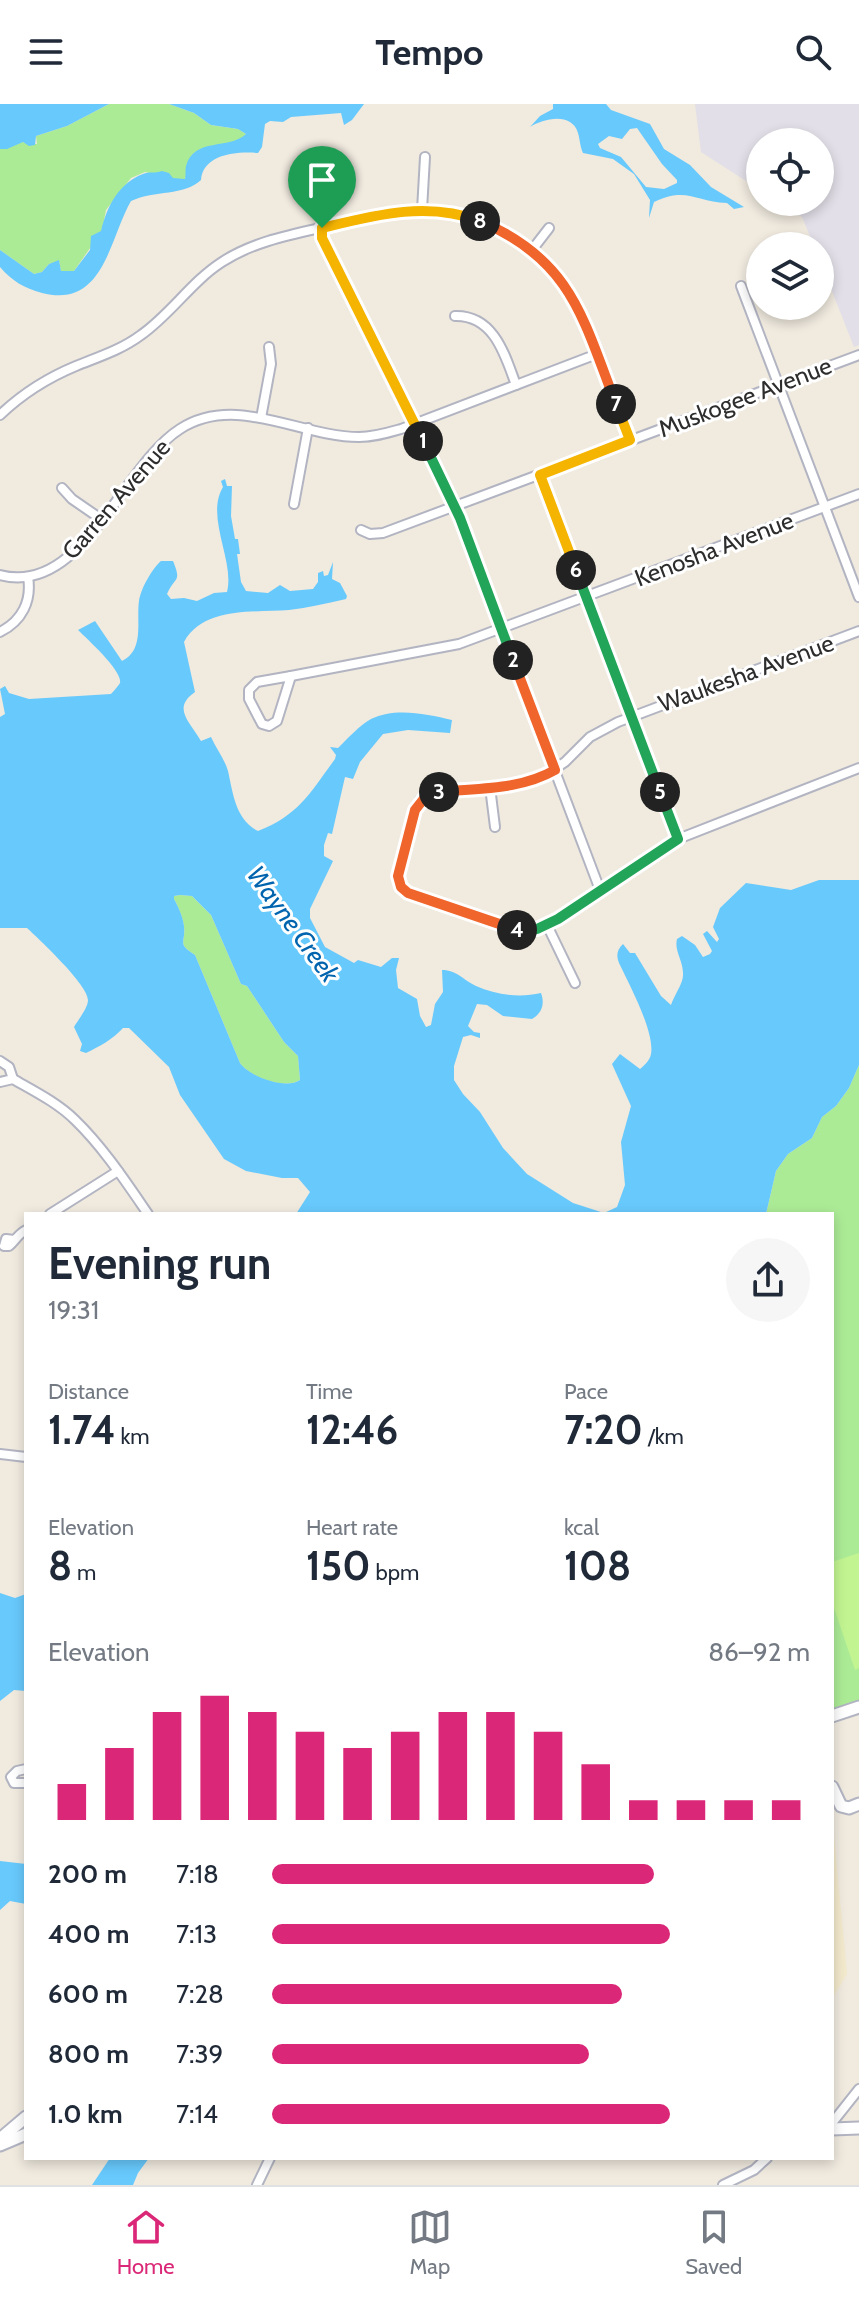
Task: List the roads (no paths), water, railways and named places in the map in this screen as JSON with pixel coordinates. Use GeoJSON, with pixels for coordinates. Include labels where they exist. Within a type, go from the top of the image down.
{"type":"FeatureCollection","features":[{"type":"Feature","properties":{"kind":"street"},"geometry":{"type":"LineString","coordinates":[[422,210],[425,157]]}},
{"type":"Feature","properties":{"kind":"street"},"geometry":{"type":"LineString","coordinates":[[0,415],[37,385],[138,338],[167,314],[207,273],[228,258],[261,243],[386,213],[422,210],[476,219],[532,250],[569,291],[584,320],[630,440]]}},
{"type":"Feature","properties":{"kind":"street"},"geometry":{"type":"LineString","coordinates":[[322,228],[322,238],[455,507],[600,890]]}},
{"type":"Feature","properties":{"kind":"street"},"geometry":{"type":"LineString","coordinates":[[532,250],[549,228]]}},
{"type":"Feature","properties":{"kind":"street"},"geometry":{"type":"LineString","coordinates":[[741,286],[859,597]]}},
{"type":"Feature","properties":{"kind":"street"},"geometry":{"type":"LineString","coordinates":[[455,316],[474,319],[486,327],[503,351],[516,385]]}},
{"type":"Feature","properties":{"kind":"street"},"geometry":{"type":"LineString","coordinates":[[261,418],[271,364],[269,347]]}},
{"type":"Feature","properties":{"kind":"street","name":"Garren Avenue"},"geometry":{"type":"LineString","coordinates":[[0,575],[28,577],[59,564],[82,544],[159,445],[184,426],[223,414],[261,418],[347,437],[371,437],[415,424],[597,354]]}},
{"type":"Feature","properties":{"kind":"street","name":"Muskogee Avenue"},"geometry":{"type":"LineString","coordinates":[[361,530],[370,534],[383,533],[859,355]]}},
{"type":"Feature","properties":{"kind":"street"},"geometry":{"type":"LineString","coordinates":[[294,504],[308,428]]}},
{"type":"Feature","properties":{"kind":"street"},"geometry":{"type":"LineString","coordinates":[[540,475],[678,839]]}},
{"type":"Feature","properties":{"kind":"street"},"geometry":{"type":"LineString","coordinates":[[62,488],[101,519]]}},
{"type":"Feature","properties":{"kind":"street","name":"Kenosha Avenue"},"geometry":{"type":"LineString","coordinates":[[291,676],[277,721],[269,726],[262,724],[249,699],[249,690],[257,682],[444,648],[859,494]]}},
{"type":"Feature","properties":{"kind":"street"},"geometry":{"type":"LineString","coordinates":[[0,632],[10,627],[23,611],[29,594],[28,577]]}},
{"type":"Feature","properties":{"kind":"street","name":"Waukesha Avenue"},"geometry":{"type":"LineString","coordinates":[[547,925],[530,930],[507,928],[408,893],[398,882],[419,802],[434,793],[530,783],[555,770],[590,737],[631,716],[859,631]]}},
{"type":"Feature","properties":{"kind":"street"},"geometry":{"type":"LineString","coordinates":[[575,983],[547,925],[678,839],[859,768]]}},
{"type":"Feature","properties":{"kind":"street"},"geometry":{"type":"LineString","coordinates":[[490,787],[495,827]]}},
{"type":"Feature","properties":{"kind":"street"},"geometry":{"type":"LineString","coordinates":[[0,1061],[9,1067],[13,1079]]}},
{"type":"Feature","properties":{"kind":"street"},"geometry":{"type":"LineString","coordinates":[[0,1082],[13,1079],[74,1119],[118,1171],[147,1212]]}},
{"type":"Feature","properties":{"kind":"street"},"geometry":{"type":"LineString","coordinates":[[53,1212],[118,1171]]}},
{"type":"Feature","properties":{"kind":"street"},"geometry":{"type":"LineString","coordinates":[[14,1240],[24,1232]]}},
{"type":"Feature","properties":{"kind":"street"},"geometry":{"type":"LineString","coordinates":[[0,1454],[24,1457]]}},
{"type":"Feature","properties":{"kind":"street"},"geometry":{"type":"LineString","coordinates":[[834,1715],[859,1707]]}},
{"type":"Feature","properties":{"kind":"street"},"geometry":{"type":"LineString","coordinates":[[24,1769],[11,1777],[14,1783],[24,1783]]}},
{"type":"Feature","properties":{"kind":"street"},"geometry":{"type":"LineString","coordinates":[[834,1791],[841,1806],[849,1808],[859,1804]]}},
{"type":"Feature","properties":{"kind":"street"},"geometry":{"type":"LineString","coordinates":[[834,2123],[859,2089]]}},
{"type":"Feature","properties":{"kind":"street"},"geometry":{"type":"LineString","coordinates":[[0,2139],[24,2119]]}},
{"type":"Feature","properties":{"kind":"street"},"geometry":{"type":"LineString","coordinates":[[834,2126],[859,2128]]}},
{"type":"Feature","properties":{"kind":"street"},"geometry":{"type":"LineString","coordinates":[[0,2145],[24,2135]]}},
{"type":"Feature","properties":{"kind":"street"},"geometry":{"type":"LineString","coordinates":[[257,2185],[269,2160]]}},
{"type":"Feature","properties":{"kind":"street"},"geometry":{"type":"LineString","coordinates":[[723,2185],[754,2170],[765,2160]]}},
{"type":"Feature","properties":{"kind":"water"},"geometry":{"type":"Polygon","coordinates":[[[0,104],[109,104],[67,126],[36,136],[35,145],[29,146],[23,142],[0,149],[0,104]]]}},
{"type":"Feature","properties":{"kind":"water"},"geometry":{"type":"Polygon","coordinates":[[[169,104],[364,104],[344,125],[341,113],[291,117],[283,122],[270,121],[265,124],[262,147],[258,153],[222,156],[208,165],[201,180],[194,185],[131,201],[102,267],[92,281],[79,291],[63,295],[42,293],[19,283],[0,267],[0,250],[34,274],[59,260],[61,271],[74,271],[90,250],[91,236],[101,231],[111,204],[127,183],[145,173],[162,171],[173,178],[185,179],[186,166],[196,151],[231,142],[246,134],[238,129],[211,125],[194,113],[169,104]]]}},
{"type":"Feature","properties":{"kind":"water"},"geometry":{"type":"Polygon","coordinates":[[[553,104],[606,104],[611,110],[650,124],[664,149],[690,165],[711,187],[744,207],[734,209],[727,203],[675,195],[654,202],[649,218],[650,200],[634,174],[613,159],[583,153],[578,133],[570,122],[550,119],[530,127],[540,116],[553,109],[553,104]],[[637,128],[630,129],[622,139],[609,136],[598,144],[600,148],[621,157],[646,187],[664,189],[677,183],[637,128]]]}},
{"type":"Feature","properties":{"kind":"water","name":"Wayne Creek"},"geometry":{"type":"Polygon","coordinates":[[[225,479],[227,486],[232,486],[231,516],[235,539],[238,539],[241,582],[246,591],[268,593],[280,585],[290,591],[313,589],[318,582],[318,573],[323,571],[324,576],[328,575],[333,562],[332,579],[340,583],[347,596],[346,599],[296,609],[217,617],[193,630],[184,642],[195,692],[185,704],[188,721],[201,741],[211,737],[227,767],[240,813],[258,831],[294,810],[335,759],[336,755],[330,747],[338,748],[371,719],[401,712],[452,720],[450,733],[408,730],[383,734],[360,762],[353,779],[345,777],[332,834],[328,833],[324,845],[324,856],[333,861],[310,909],[310,918],[325,947],[354,963],[358,960],[381,967],[392,958],[399,958],[396,970],[398,988],[417,999],[426,1027],[431,1025],[435,1004],[443,992],[442,970],[492,992],[508,995],[541,993],[542,1008],[532,1019],[503,1016],[487,1005],[477,1004],[468,1026],[480,1033],[480,1038],[471,1035],[463,1037],[454,1066],[454,1080],[503,1148],[527,1174],[573,1203],[601,1212],[297,1212],[310,1192],[298,1178],[246,1171],[224,1159],[180,1095],[169,1067],[129,1028],[123,1028],[86,1053],[80,1051],[82,1044],[74,1027],[85,1010],[88,1000],[86,993],[27,928],[0,928],[0,717],[5,714],[0,689],[5,686],[9,693],[29,699],[111,694],[120,683],[116,671],[78,630],[95,621],[122,661],[129,656],[137,642],[140,596],[147,579],[161,561],[173,561],[177,573],[167,594],[171,599],[197,601],[214,593],[227,592],[227,567],[217,512],[223,487],[221,481],[225,479]],[[174,896],[183,923],[184,945],[195,955],[240,1063],[252,1073],[278,1083],[300,1080],[298,1056],[284,1042],[247,986],[241,984],[211,915],[192,896],[174,896]]]}},
{"type":"Feature","properties":{"kind":"water"},"geometry":{"type":"Polygon","coordinates":[[[819,880],[859,880],[859,1065],[849,1088],[836,1106],[822,1117],[812,1138],[788,1154],[776,1171],[766,1212],[606,1212],[617,1207],[625,1185],[621,1142],[631,1106],[612,1064],[620,1054],[640,1069],[651,1054],[649,1033],[618,960],[618,953],[623,944],[630,953],[635,953],[661,996],[671,1005],[683,977],[677,939],[682,936],[695,945],[703,957],[710,954],[712,951],[703,934],[707,931],[717,942],[719,939],[713,927],[720,908],[746,883],[791,890],[819,880]]]}},
{"type":"Feature","properties":{"kind":"water"},"geometry":{"type":"Polygon","coordinates":[[[0,1593],[15,1598],[24,1595],[24,1691],[14,1690],[0,1701],[0,1593]]]}},
{"type":"Feature","properties":{"kind":"water"},"geometry":{"type":"Polygon","coordinates":[[[0,1861],[24,1864],[24,1904],[10,1901],[0,1910],[0,1861]]]}},
{"type":"Feature","properties":{"kind":"water"},"geometry":{"type":"Polygon","coordinates":[[[109,2160],[148,2160],[133,2185],[92,2185],[109,2160]]]}}]}
